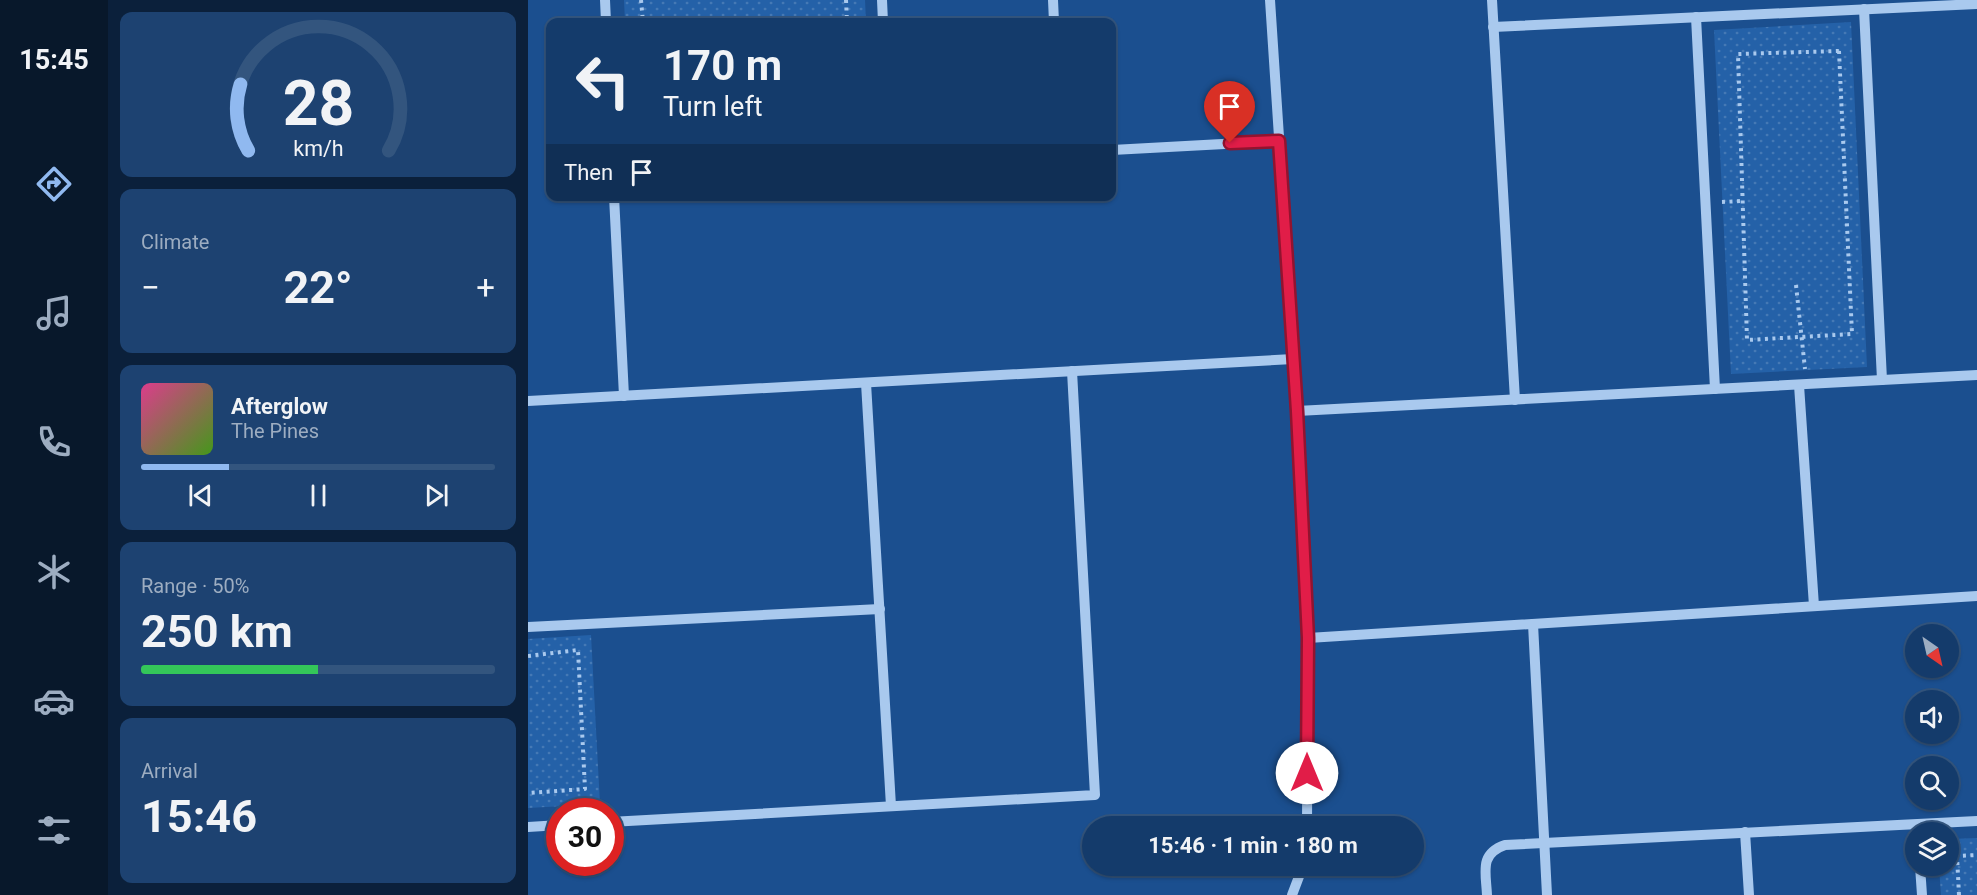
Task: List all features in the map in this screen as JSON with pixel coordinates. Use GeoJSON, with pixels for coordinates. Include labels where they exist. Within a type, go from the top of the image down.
{"type":"FeatureCollection","features":[{"type":"Feature","properties":{"kind":"street"},"geometry":{"type":"LineString","coordinates":[[605,0],[606,18]]}},
{"type":"Feature","properties":{"kind":"street"},"geometry":{"type":"LineString","coordinates":[[882,0],[883,18]]}},
{"type":"Feature","properties":{"kind":"street"},"geometry":{"type":"LineString","coordinates":[[1053,0],[1054,18]]}},
{"type":"Feature","properties":{"kind":"street"},"geometry":{"type":"LineString","coordinates":[[1270,0],[1297,411],[1308,638],[1307,816]]}},
{"type":"Feature","properties":{"kind":"street"},"geometry":{"type":"LineString","coordinates":[[1492,0],[1515,400]]}},
{"type":"Feature","properties":{"kind":"street"},"geometry":{"type":"LineString","coordinates":[[1493,27],[1977,4]]}},
{"type":"Feature","properties":{"kind":"street"},"geometry":{"type":"LineString","coordinates":[[1864,9],[1882,380]]}},
{"type":"Feature","properties":{"kind":"street"},"geometry":{"type":"LineString","coordinates":[[1696,17],[1715,389]]}},
{"type":"Feature","properties":{"kind":"street"},"geometry":{"type":"LineString","coordinates":[[1116,150],[1279,141]]}},
{"type":"Feature","properties":{"kind":"street"},"geometry":{"type":"LineString","coordinates":[[614,201],[624,396]]}},
{"type":"Feature","properties":{"kind":"street"},"geometry":{"type":"LineString","coordinates":[[528,401],[1293,359]]}},
{"type":"Feature","properties":{"kind":"street"},"geometry":{"type":"LineString","coordinates":[[624,821],[1095,795],[1072,371]]}},
{"type":"Feature","properties":{"kind":"street"},"geometry":{"type":"LineString","coordinates":[[1297,411],[1977,375]]}},
{"type":"Feature","properties":{"kind":"street"},"geometry":{"type":"LineString","coordinates":[[866,383],[891,806]]}},
{"type":"Feature","properties":{"kind":"street"},"geometry":{"type":"LineString","coordinates":[[1803,385],[1814,606]]}},
{"type":"Feature","properties":{"kind":"street"},"geometry":{"type":"LineString","coordinates":[[1308,638],[1977,596]]}},
{"type":"Feature","properties":{"kind":"street"},"geometry":{"type":"LineString","coordinates":[[528,627],[880,609]]}},
{"type":"Feature","properties":{"kind":"street"},"geometry":{"type":"LineString","coordinates":[[1533,624],[1547,895]]}},
{"type":"Feature","properties":{"kind":"street"},"geometry":{"type":"LineString","coordinates":[[1959,823],[1977,821]]}},
{"type":"Feature","properties":{"kind":"street"},"geometry":{"type":"LineString","coordinates":[[528,827],[546,826]]}},
{"type":"Feature","properties":{"kind":"street"},"geometry":{"type":"LineString","coordinates":[[1487,895],[1486,861],[1494,849],[1505,845],[1745,832],[1905,828]]}},
{"type":"Feature","properties":{"kind":"street"},"geometry":{"type":"LineString","coordinates":[[1745,832],[1749,895]]}},
{"type":"Feature","properties":{"kind":"street"},"geometry":{"type":"LineString","coordinates":[[1292,895],[1299,876]]}},
{"type":"Feature","properties":{"kind":"street"},"geometry":{"type":"LineString","coordinates":[[1921,876],[1923,895]]}},
{"type":"Feature","properties":{"kind":"path"},"geometry":{"type":"LineString","coordinates":[[641,0],[643,18]]}},
{"type":"Feature","properties":{"kind":"path"},"geometry":{"type":"LineString","coordinates":[[846,0],[847,18]]}},
{"type":"Feature","properties":{"kind":"path"},"geometry":{"type":"LineString","coordinates":[[1839,51],[1852,334],[1802,337],[1747,340],[1738,54],[1839,51]]}},
{"type":"Feature","properties":{"kind":"path"},"geometry":{"type":"LineString","coordinates":[[1796,285],[1802,337],[1803,385]]}},
{"type":"Feature","properties":{"kind":"path"},"geometry":{"type":"LineString","coordinates":[[528,656],[578,650],[585,789],[528,793]]}},
{"type":"Feature","properties":{"kind":"path"},"geometry":{"type":"LineString","coordinates":[[1959,856],[1977,855]]}},
{"type":"Feature","properties":{"kind":"path"},"geometry":{"type":"LineString","coordinates":[[1958,876],[1959,895]]}},
{"type":"Feature","properties":{"kind":"shaded area"},"geometry":{"type":"Polygon","coordinates":[[[624,0],[865,0],[866,18],[625,18],[624,0]]]}},
{"type":"Feature","properties":{"kind":"shaded area"},"geometry":{"type":"Polygon","coordinates":[[[1851,22],[1867,367],[1731,374],[1714,30],[1851,22]]]}},
{"type":"Feature","properties":{"kind":"shaded area"},"geometry":{"type":"Polygon","coordinates":[[[591,635],[600,798],[546,798],[546,807],[528,808],[528,639],[591,635]]]}},
{"type":"Feature","properties":{"kind":"shaded area"},"geometry":{"type":"Polygon","coordinates":[[[1977,838],[1977,895],[1941,895],[1940,876],[1959,876],[1959,839],[1977,838]]]}},
{"type":"Feature","properties":{"kind":"route"},"geometry":{"type":"LineString","coordinates":[[1230,143],[1279,141],[1297,411],[1308,638],[1307,773]]}}]}
